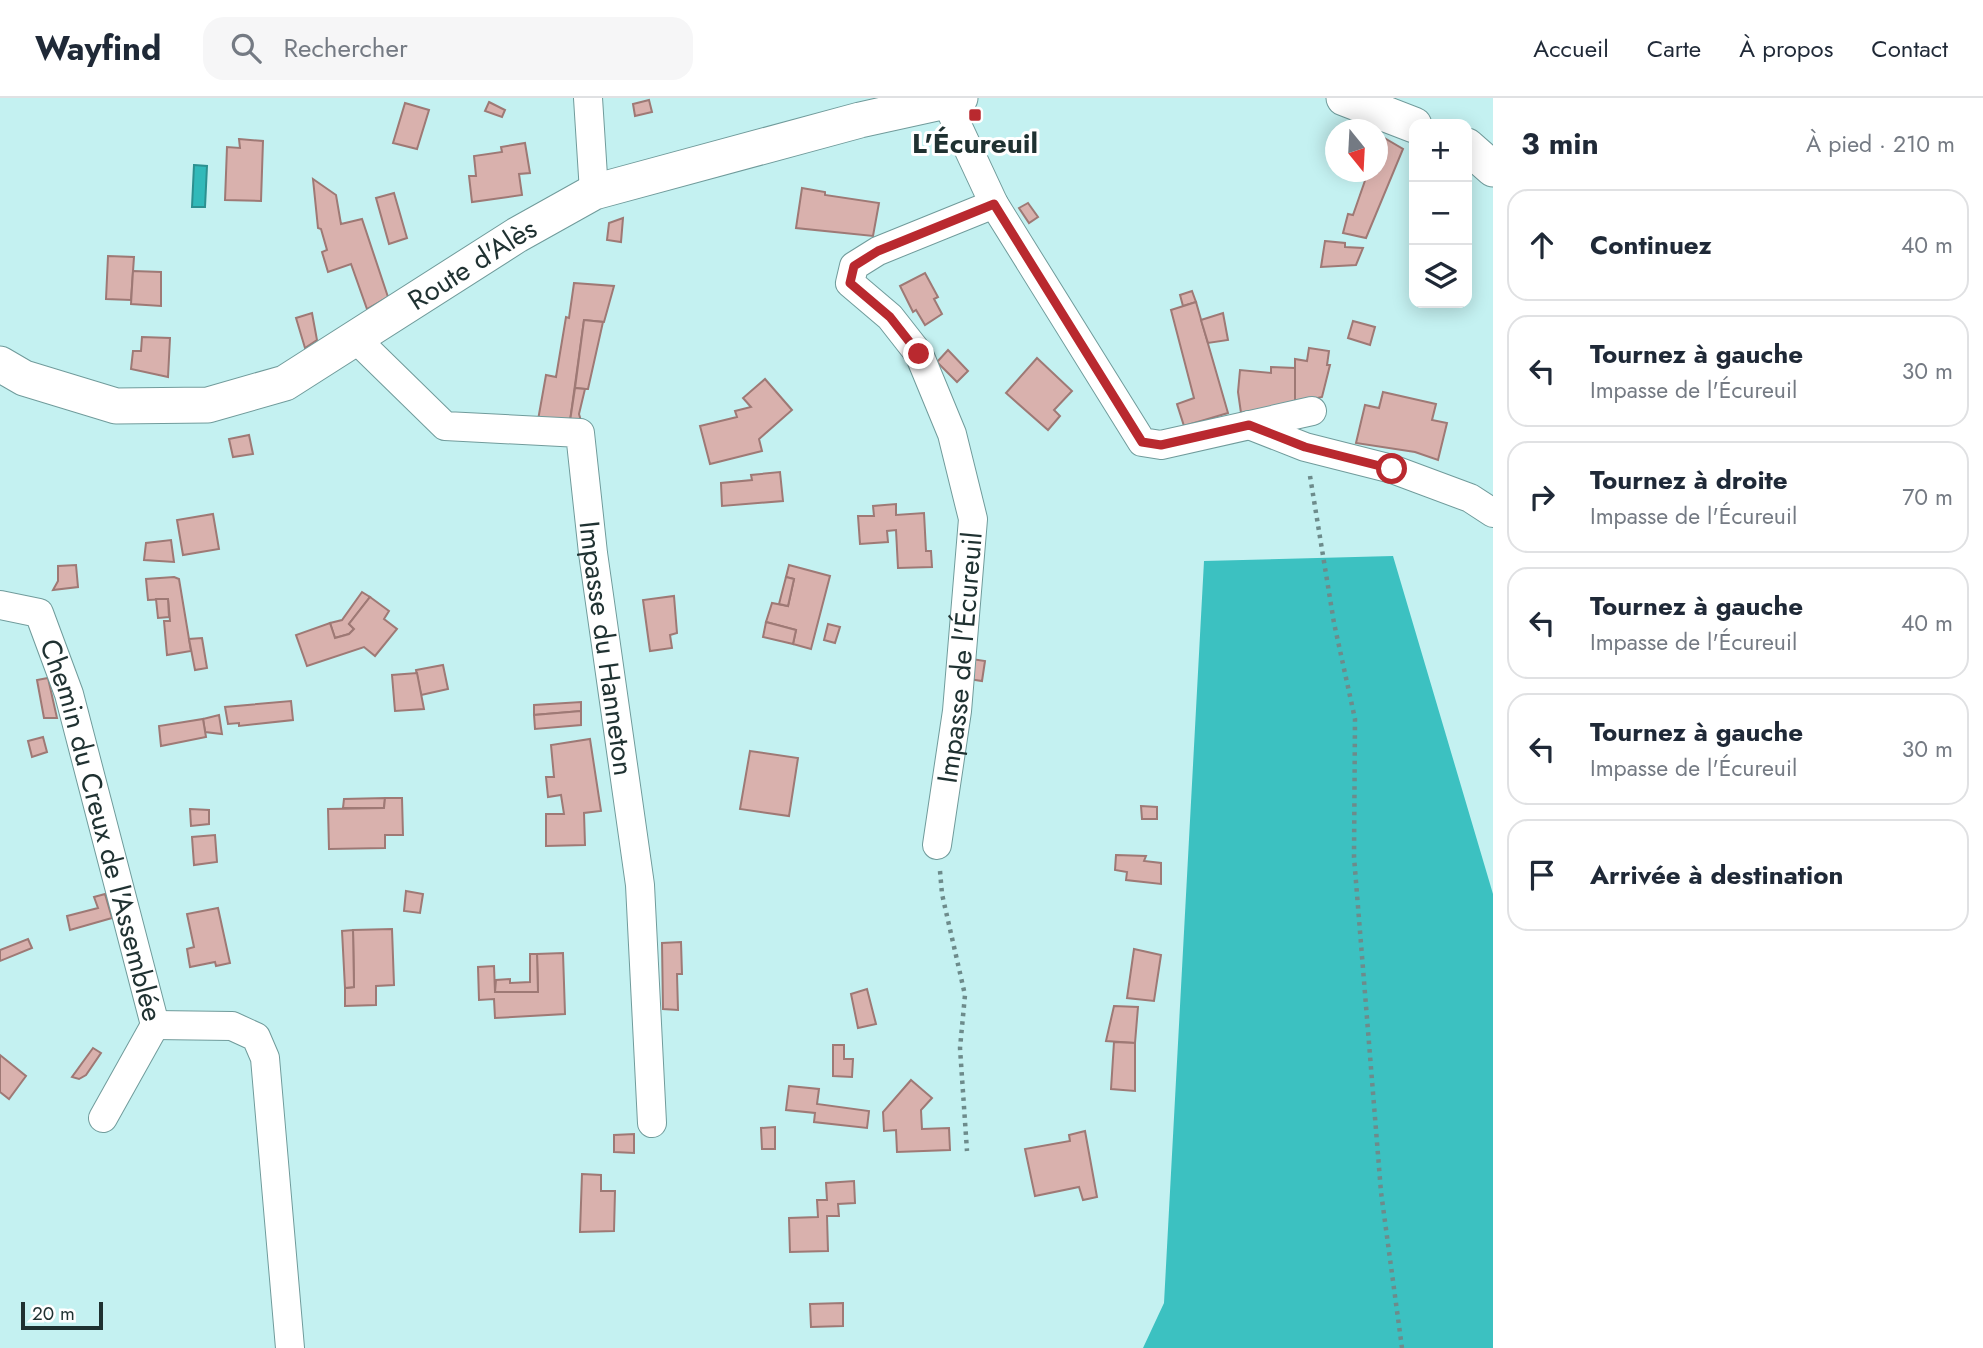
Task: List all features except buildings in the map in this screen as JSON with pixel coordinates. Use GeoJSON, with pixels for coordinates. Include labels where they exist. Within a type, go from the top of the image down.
{"type":"FeatureCollection","features":[{"type":"Feature","properties":{"kind":"main road"},"geometry":{"type":"LineString","coordinates":[[1344,98],[1409,123]]}},
{"type":"Feature","properties":{"kind":"main road","name":"Route d'Alès"},"geometry":{"type":"LineString","coordinates":[[0,364],[24,378],[116,406],[208,405],[285,383],[517,235],[594,192],[860,120],[953,100]]}},
{"type":"Feature","properties":{"kind":"main road"},"geometry":{"type":"LineString","coordinates":[[1472,150],[1493,169]]}},
{"type":"Feature","properties":{"kind":"street"},"geometry":{"type":"LineString","coordinates":[[588,98],[594,192]]}},
{"type":"Feature","properties":{"kind":"street"},"geometry":{"type":"LineString","coordinates":[[953,100],[994,204],[1142,442],[1161,445],[1312,411]]}},
{"type":"Feature","properties":{"kind":"street","name":"Impasse de l'Écureuil"},"geometry":{"type":"LineString","coordinates":[[937,845],[957,711],[973,519],[952,434],[919,354],[890,317],[850,283],[854,266],[878,251],[994,204]]}},
{"type":"Feature","properties":{"kind":"street","name":"Impasse du Hanneton"},"geometry":{"type":"LineString","coordinates":[[355,338],[445,426],[580,433],[593,553],[640,884],[652,1123]]}},
{"type":"Feature","properties":{"kind":"street"},"geometry":{"type":"LineString","coordinates":[[1249,425],[1305,447],[1392,469],[1470,498],[1493,513]]}},
{"type":"Feature","properties":{"kind":"street","name":"Chemin du Creux de l'Assemblée"},"geometry":{"type":"LineString","coordinates":[[0,605],[39,613],[69,694],[155,1025],[103,1118]]}},
{"type":"Feature","properties":{"kind":"street"},"geometry":{"type":"LineString","coordinates":[[155,1025],[232,1026],[256,1037],[265,1058],[290,1348]]}},
{"type":"Feature","properties":{"kind":"path"},"geometry":{"type":"LineString","coordinates":[[1305,447],[1334,623],[1355,719],[1354,857],[1381,1192],[1402,1348]]}},
{"type":"Feature","properties":{"kind":"path"},"geometry":{"type":"LineString","coordinates":[[937,845],[942,894],[965,995],[960,1048],[967,1151]]}},
{"type":"Feature","properties":{"kind":"shaded area"},"geometry":{"type":"Polygon","coordinates":[[[194,165],[207,166],[205,207],[192,207],[194,165]]]}},
{"type":"Feature","properties":{"kind":"shaded area"},"geometry":{"type":"Polygon","coordinates":[[[1393,556],[1493,894],[1493,1348],[1143,1348],[1164,1303],[1204,561],[1393,556]]]}},
{"type":"Feature","properties":{"kind":"place","name":"L'Écureuil"},"geometry":{"type":"Point","coordinates":[975,115]}},
{"type":"Feature","properties":{"kind":"route"},"geometry":{"type":"LineString","coordinates":[[919,354],[890,317],[850,283],[854,266],[878,251],[994,204],[1142,442],[1161,445],[1249,425],[1305,447],[1392,469]]}}]}
